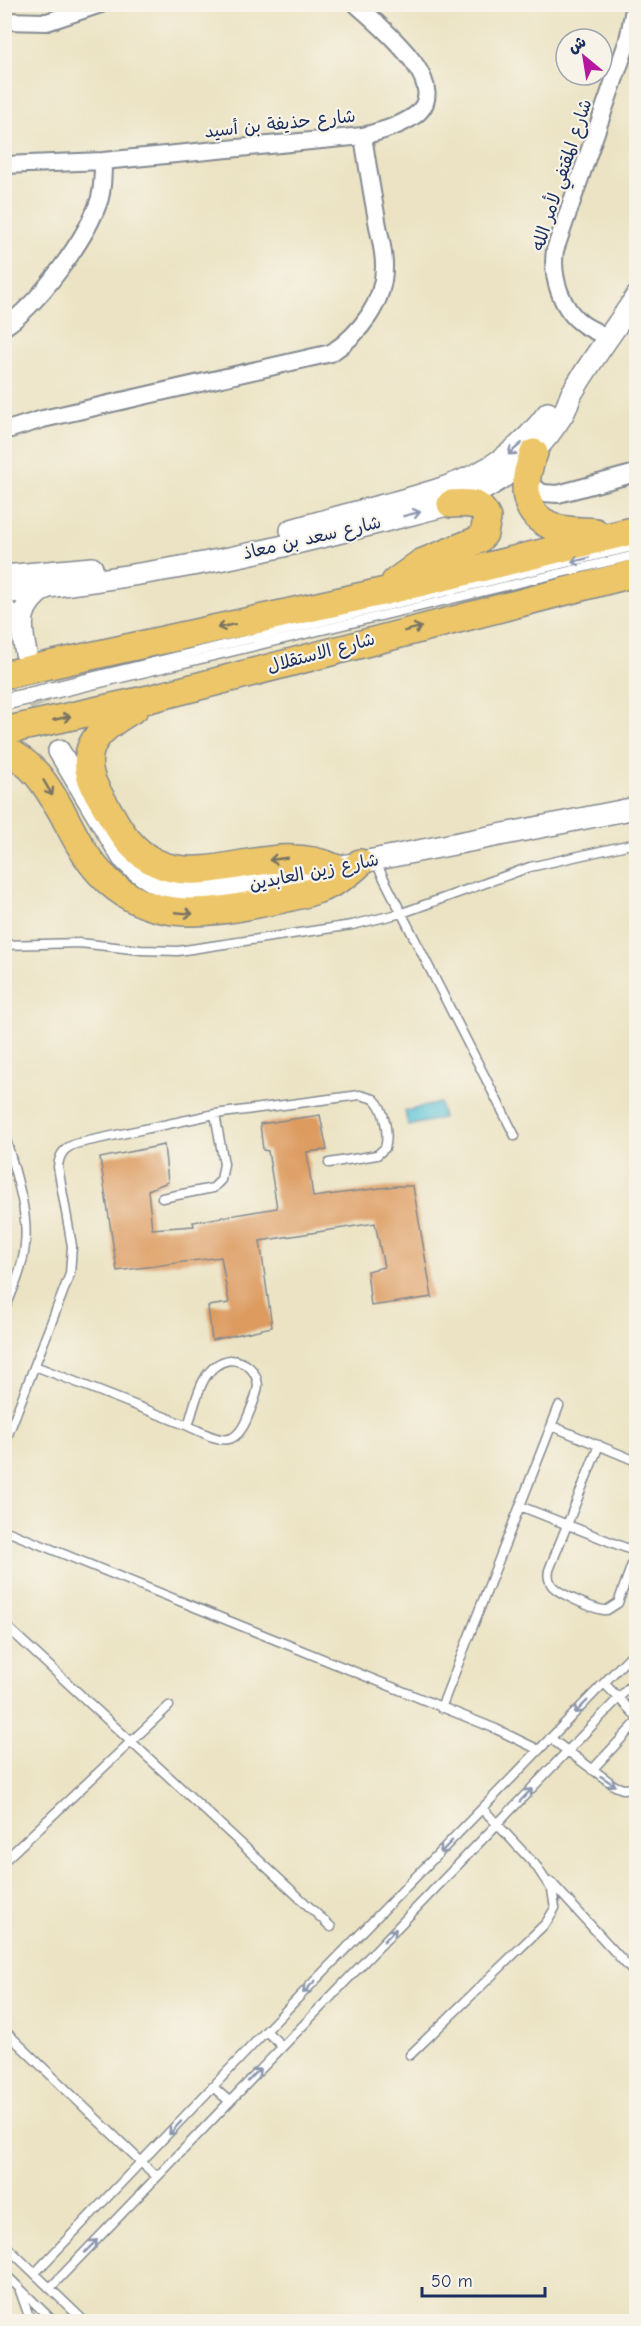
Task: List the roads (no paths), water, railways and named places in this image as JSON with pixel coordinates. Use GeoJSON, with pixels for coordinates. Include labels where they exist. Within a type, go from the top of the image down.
{"type":"FeatureCollection","features":[{"type":"Feature","properties":{"kind":"highway"},"geometry":{"type":"LineString","coordinates":[[534,453],[525,482],[525,492],[532,509],[546,523],[565,530],[630,537]]}},
{"type":"Feature","properties":{"kind":"highway"},"geometry":{"type":"LineString","coordinates":[[386,591],[396,580],[421,563],[478,540],[484,534],[487,518],[478,505],[451,504]]}},
{"type":"Feature","properties":{"kind":"highway"},"geometry":{"type":"LineString","coordinates":[[4,675],[630,537]]}},
{"type":"Feature","properties":{"kind":"highway","name":"شارع الاستقلال"},"geometry":{"type":"LineString","coordinates":[[4,731],[149,699],[636,573]]}},
{"type":"Feature","properties":{"kind":"highway"},"geometry":{"type":"LineString","coordinates":[[149,699],[100,732],[89,753],[91,777],[96,788],[121,831],[138,851],[161,865],[187,871],[288,858],[357,863]]}},
{"type":"Feature","properties":{"kind":"highway"},"geometry":{"type":"LineString","coordinates":[[4,750],[25,761],[42,778],[78,842],[101,874],[130,896],[164,910],[200,914],[273,901],[326,887],[345,877],[357,863]]}},
{"type":"Feature","properties":{"kind":"street"},"geometry":{"type":"LineString","coordinates":[[4,21],[47,22],[100,4]]}},
{"type":"Feature","properties":{"kind":"street","name":"شارع حذيفة بن أسيد"},"geometry":{"type":"LineString","coordinates":[[4,165],[103,161],[363,136],[392,128],[416,115],[426,99],[426,85],[406,51],[356,4]]}},
{"type":"Feature","properties":{"kind":"street","name":"شارع المقتفي لأمر الله"},"geometry":{"type":"LineString","coordinates":[[609,338],[582,324],[565,303],[556,283],[553,265],[563,228],[628,40],[635,4]]}},
{"type":"Feature","properties":{"kind":"street"},"geometry":{"type":"LineString","coordinates":[[4,431],[43,419],[331,353],[345,344],[360,329],[373,309],[379,293],[384,266],[363,136]]}},
{"type":"Feature","properties":{"kind":"street"},"geometry":{"type":"LineString","coordinates":[[4,327],[35,298],[79,241],[99,201],[103,161]]}},
{"type":"Feature","properties":{"kind":"street","name":"شارع سعد بن معاذ"},"geometry":{"type":"LineString","coordinates":[[5,579],[317,538],[451,504],[469,497],[503,479],[534,453],[559,420],[572,394],[636,297]]}},
{"type":"Feature","properties":{"kind":"street","name":"شارع سعد بن معاذ"},"geometry":{"type":"LineString","coordinates":[[5,579],[45,588],[95,582],[229,551],[462,482],[509,455],[530,435],[555,405],[572,394]]}},
{"type":"Feature","properties":{"kind":"street"},"geometry":{"type":"LineString","coordinates":[[525,482],[543,493],[558,494],[636,473]]}},
{"type":"Feature","properties":{"kind":"street"},"geometry":{"type":"LineString","coordinates":[[546,523],[551,504],[558,494]]}},
{"type":"Feature","properties":{"kind":"street"},"geometry":{"type":"LineString","coordinates":[[26,653],[21,629],[22,619],[30,601],[45,588]]}},
{"type":"Feature","properties":{"kind":"street"},"geometry":{"type":"LineString","coordinates":[[4,608],[21,629]]}},
{"type":"Feature","properties":{"kind":"street","name":"شارع زين العابدين"},"geometry":{"type":"LineString","coordinates":[[59,751],[123,858],[135,870],[164,888],[181,892],[198,893],[636,808]]}},
{"type":"Feature","properties":{"kind":"lane"},"geometry":{"type":"LineString","coordinates":[[4,698],[630,537]]}},
{"type":"Feature","properties":{"kind":"lane"},"geometry":{"type":"LineString","coordinates":[[4,706],[636,555]]}},
{"type":"Feature","properties":{"kind":"lane"},"geometry":{"type":"LineString","coordinates":[[4,945],[80,943],[141,950],[178,951],[352,925],[402,913],[530,867],[636,843]]}},
{"type":"Feature","properties":{"kind":"lane"},"geometry":{"type":"LineString","coordinates":[[357,863],[402,913],[515,1136]]}},
{"type":"Feature","properties":{"kind":"lane"},"geometry":{"type":"LineString","coordinates":[[4,1445],[66,1289],[72,1259],[70,1232],[58,1167],[61,1154],[66,1148],[79,1143],[215,1114],[360,1095],[374,1099],[382,1111],[386,1138],[385,1148],[377,1155],[329,1163]]}},
{"type":"Feature","properties":{"kind":"lane"},"geometry":{"type":"LineString","coordinates":[[162,1198],[213,1188],[222,1180],[224,1164],[215,1114]]}},
{"type":"Feature","properties":{"kind":"lane"},"geometry":{"type":"LineString","coordinates":[[4,1132],[24,1209],[26,1234],[21,1266],[4,1311]]}},
{"type":"Feature","properties":{"kind":"lane"},"geometry":{"type":"LineString","coordinates":[[35,1366],[188,1426],[225,1440],[236,1437],[240,1433],[258,1392],[257,1378],[249,1367],[244,1363],[230,1360],[223,1361],[212,1368],[204,1380],[188,1426]]}},
{"type":"Feature","properties":{"kind":"lane"},"geometry":{"type":"LineString","coordinates":[[441,1708],[559,1406]]}},
{"type":"Feature","properties":{"kind":"lane"},"geometry":{"type":"LineString","coordinates":[[552,1426],[636,1461]]}},
{"type":"Feature","properties":{"kind":"lane"},"geometry":{"type":"LineString","coordinates":[[520,1506],[567,1525],[636,1552],[618,1603],[612,1609],[598,1610],[558,1591],[549,1582],[549,1570],[567,1525],[598,1445]]}},
{"type":"Feature","properties":{"kind":"lane"},"geometry":{"type":"LineString","coordinates":[[4,1530],[507,1734],[539,1750]]}},
{"type":"Feature","properties":{"kind":"lane"},"geometry":{"type":"LineString","coordinates":[[4,1624],[331,1927]]}},
{"type":"Feature","properties":{"kind":"lane"},"geometry":{"type":"LineString","coordinates":[[35,2273],[636,1650]]}},
{"type":"Feature","properties":{"kind":"lane"},"geometry":{"type":"LineString","coordinates":[[50,2288],[636,1680]]}},
{"type":"Feature","properties":{"kind":"lane"},"geometry":{"type":"LineString","coordinates":[[604,1683],[636,1716]]}},
{"type":"Feature","properties":{"kind":"lane"},"geometry":{"type":"LineString","coordinates":[[4,1861],[169,1706]]}},
{"type":"Feature","properties":{"kind":"lane"},"geometry":{"type":"LineString","coordinates":[[592,1770],[636,1723]]}},
{"type":"Feature","properties":{"kind":"lane"},"geometry":{"type":"LineString","coordinates":[[550,1738],[615,1786],[623,1789],[636,1788]]}},
{"type":"Feature","properties":{"kind":"lane"},"geometry":{"type":"LineString","coordinates":[[483,1809],[636,1975]]}},
{"type":"Feature","properties":{"kind":"lane"},"geometry":{"type":"LineString","coordinates":[[410,2055],[546,1923],[555,1908],[552,1890],[534,1863]]}},
{"type":"Feature","properties":{"kind":"lane"},"geometry":{"type":"LineString","coordinates":[[4,2030],[157,2177]]}},
{"type":"Feature","properties":{"kind":"lane"},"geometry":{"type":"LineString","coordinates":[[266,2031],[282,2046]]}},
{"type":"Feature","properties":{"kind":"lane"},"geometry":{"type":"LineString","coordinates":[[213,2087],[229,2101]]}},
{"type":"Feature","properties":{"kind":"lane"},"geometry":{"type":"LineString","coordinates":[[4,2244],[85,2322]]}},
{"type":"Feature","properties":{"kind":"lane"},"geometry":{"type":"LineString","coordinates":[[4,2273],[54,2322]]}},
{"type":"Feature","properties":{"kind":"lane"},"geometry":{"type":"LineString","coordinates":[[19,2288],[31,2322]]}},
{"type":"Feature","properties":{"kind":"water"},"geometry":{"type":"Polygon","coordinates":[[[440,1103],[443,1118],[408,1126],[405,1111],[440,1103]]]}},
{"type":"Feature","properties":{"kind":"tunnel"},"geometry":{"type":"LineString","coordinates":[[27,656],[35,693],[59,751]]}}]}
